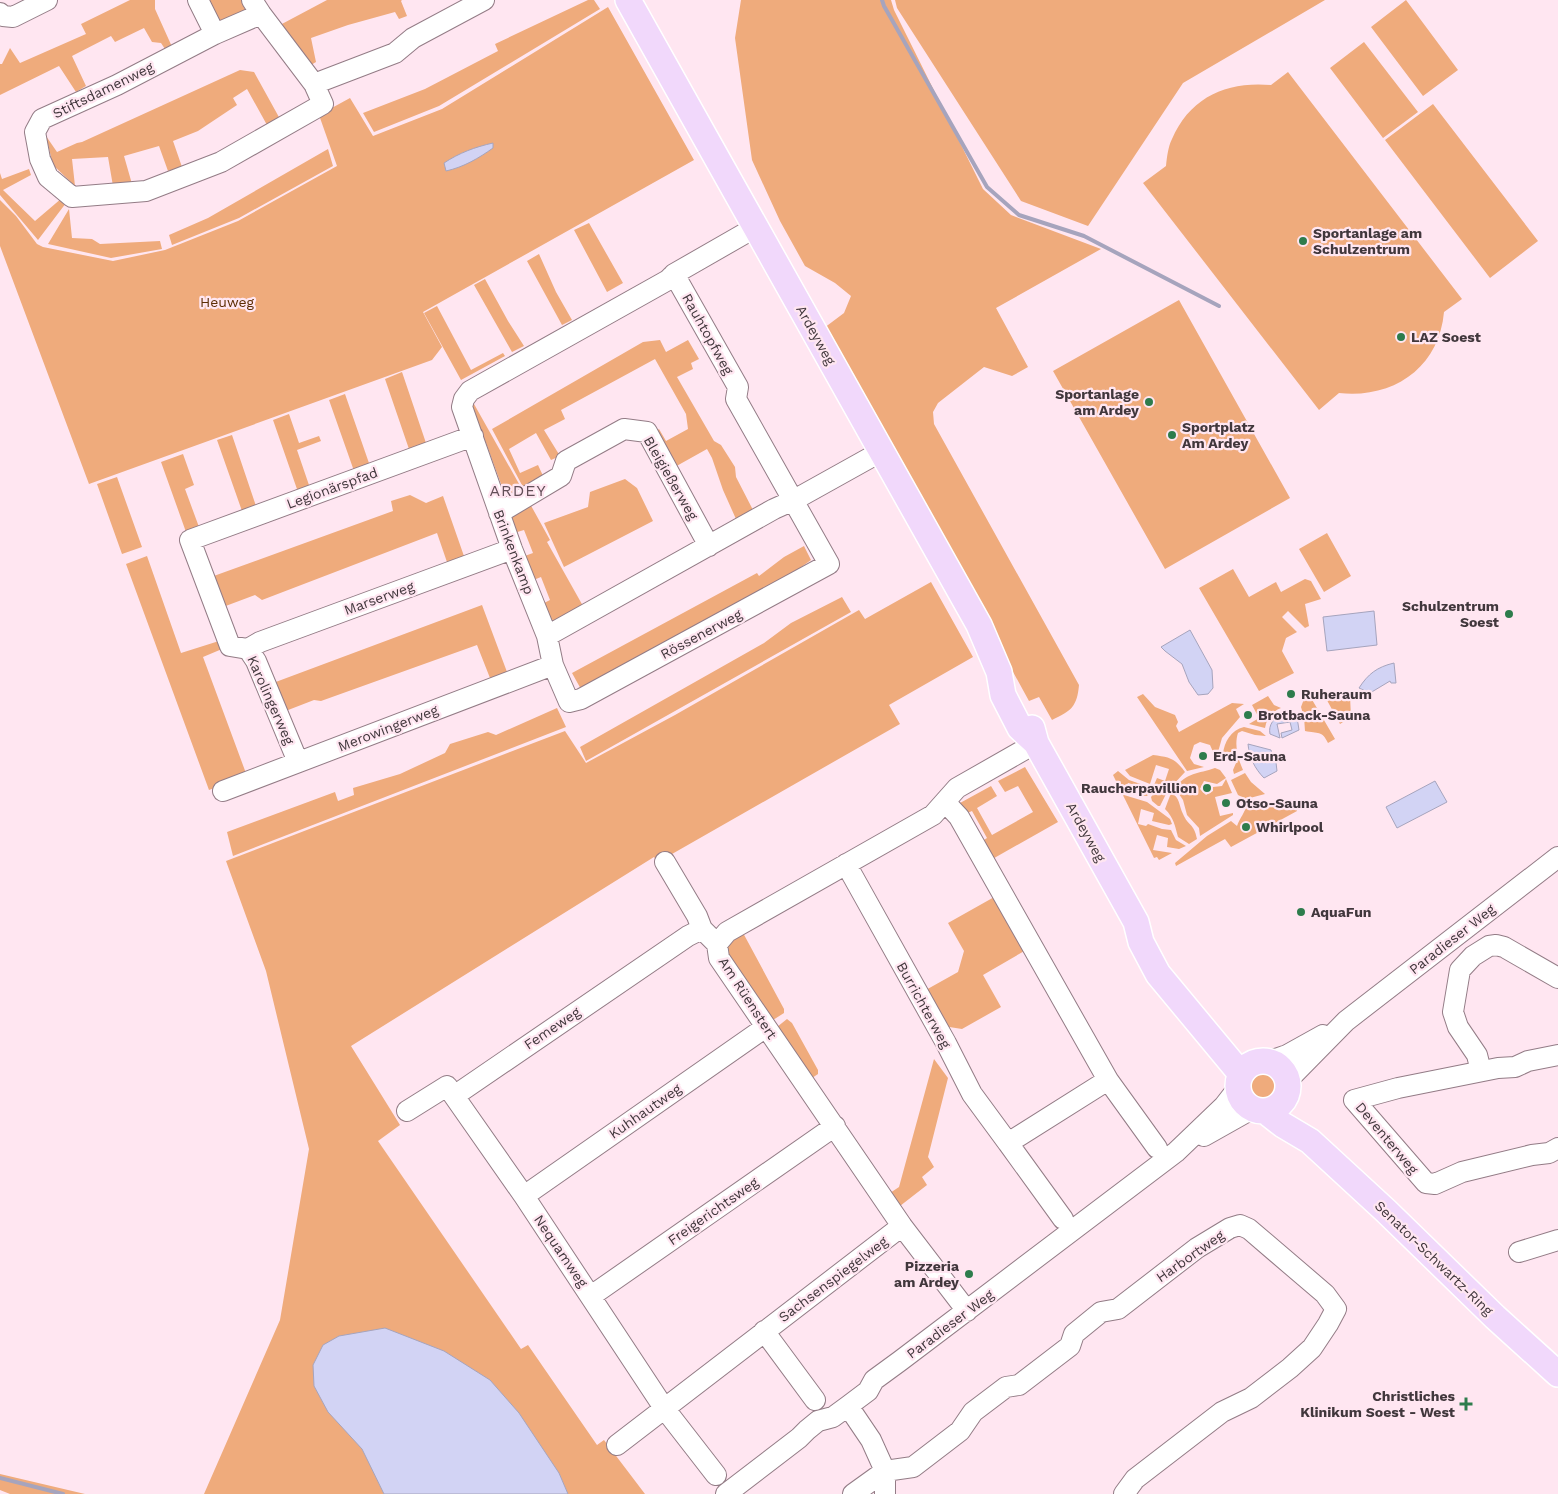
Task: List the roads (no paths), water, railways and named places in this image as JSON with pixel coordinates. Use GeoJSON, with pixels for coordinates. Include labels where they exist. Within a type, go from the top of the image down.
{"type":"FeatureCollection","features":[{"type":"Feature","properties":{"kind":"main road","name":"Ardeyweg"},"geometry":{"type":"LineString","coordinates":[[628,0],[979,626],[998,672],[1002,695],[1020,728],[1036,743],[1136,922],[1141,942],[1158,974],[1250,1071]]}},
{"type":"Feature","properties":{"kind":"main road"},"geometry":{"type":"LineString","coordinates":[[1259,1110],[1242,1100],[1250,1071],[1277,1065],[1283,1071],[1288,1086]]}},
{"type":"Feature","properties":{"kind":"main road","name":"Paradieser Weg"},"geometry":{"type":"LineString","coordinates":[[1259,1110],[1279,1106],[1288,1086]]}},
{"type":"Feature","properties":{"kind":"main road","name":"Senator-Schwartz-Ring"},"geometry":{"type":"LineString","coordinates":[[1288,1086],[1310,1141]]}},
{"type":"Feature","properties":{"kind":"main road","name":"Senator-Schwartz-Ring"},"geometry":{"type":"LineString","coordinates":[[1259,1110],[1310,1141],[1386,1211],[1495,1317],[1558,1374]]}},
{"type":"Feature","properties":{"kind":"street"},"geometry":{"type":"LineString","coordinates":[[0,13],[4,16],[13,17],[46,0]]}},
{"type":"Feature","properties":{"kind":"street"},"geometry":{"type":"LineString","coordinates":[[198,0],[215,34],[256,7],[314,84],[395,54],[412,38],[484,0]]}},
{"type":"Feature","properties":{"kind":"street","name":"Stiftsdamenweg"},"geometry":{"type":"LineString","coordinates":[[215,34],[117,85],[42,119],[35,132],[40,159],[48,177],[72,197],[146,191],[221,162],[323,104],[314,84]]}},
{"type":"Feature","properties":{"kind":"street","name":"Brinkenkamp"},"geometry":{"type":"LineString","coordinates":[[547,636],[499,513],[462,407],[464,400],[470,391],[668,280],[674,274],[756,227]]}},
{"type":"Feature","properties":{"kind":"street","name":"Rauhtopfweg"},"geometry":{"type":"LineString","coordinates":[[674,274],[738,387],[736,399],[794,500]]}},
{"type":"Feature","properties":{"kind":"street","name":"Bleigießerweg"},"geometry":{"type":"LineString","coordinates":[[499,513],[561,476],[566,461],[624,429],[646,432],[709,546]]}},
{"type":"Feature","properties":{"kind":"street","name":"Legionärspfad"},"geometry":{"type":"LineString","coordinates":[[190,540],[473,436]]}},
{"type":"Feature","properties":{"kind":"street"},"geometry":{"type":"LineString","coordinates":[[547,636],[882,452]]}},
{"type":"Feature","properties":{"kind":"street","name":"Rössenerweg"},"geometry":{"type":"LineString","coordinates":[[547,636],[553,665],[569,702],[580,699],[830,564],[794,500]]}},
{"type":"Feature","properties":{"kind":"street","name":"Karolingerweg"},"geometry":{"type":"LineString","coordinates":[[190,540],[230,646],[248,649],[256,661],[298,762]]}},
{"type":"Feature","properties":{"kind":"street","name":"Marserweg"},"geometry":{"type":"LineString","coordinates":[[248,649],[260,642],[512,549]]}},
{"type":"Feature","properties":{"kind":"street","name":"Merowingerweg"},"geometry":{"type":"LineString","coordinates":[[223,791],[553,665]]}},
{"type":"Feature","properties":{"kind":"street","name":"Am Rüenstert"},"geometry":{"type":"LineString","coordinates":[[966,1311],[902,1226],[719,958],[717,944],[727,932],[933,815],[957,788],[1036,743]]}},
{"type":"Feature","properties":{"kind":"street"},"geometry":{"type":"LineString","coordinates":[[945,802],[959,817],[1108,1080],[1166,1150]]}},
{"type":"Feature","properties":{"kind":"street"},"geometry":{"type":"LineString","coordinates":[[665,862],[697,916],[702,929],[717,944]]}},
{"type":"Feature","properties":{"kind":"street","name":"Paradieser Weg"},"geometry":{"type":"LineString","coordinates":[[726,1494],[799,1438],[818,1421],[833,1417],[868,1391],[874,1380],[966,1311],[1166,1150],[1224,1106],[1250,1071],[1287,1055],[1346,1021],[1556,862]]}},
{"type":"Feature","properties":{"kind":"street","name":"Burrichterweg"},"geometry":{"type":"LineString","coordinates":[[846,864],[946,1043],[972,1094],[1063,1219]]}},
{"type":"Feature","properties":{"kind":"street","name":"Femeweg"},"geometry":{"type":"LineString","coordinates":[[454,1096],[688,936],[702,929]]}},
{"type":"Feature","properties":{"kind":"street"},"geometry":{"type":"LineString","coordinates":[[1481,1071],[1478,1055],[1458,1027],[1453,1012],[1460,970],[1473,956],[1489,946],[1496,945],[1504,947],[1558,978]]}},
{"type":"Feature","properties":{"kind":"street","name":"Paradieser Weg"},"geometry":{"type":"LineString","coordinates":[[1288,1086],[1346,1021]]}},
{"type":"Feature","properties":{"kind":"street","name":"Kuhhautweg"},"geometry":{"type":"LineString","coordinates":[[524,1196],[766,1027]]}},
{"type":"Feature","properties":{"kind":"street","name":"Deventerweg"},"geometry":{"type":"LineString","coordinates":[[1558,1055],[1528,1061],[1515,1067],[1481,1071],[1398,1088],[1354,1100],[1426,1183],[1435,1184],[1462,1172],[1532,1155],[1549,1153],[1558,1148]]}},
{"type":"Feature","properties":{"kind":"street"},"geometry":{"type":"LineString","coordinates":[[1008,1143],[1108,1080]]}},
{"type":"Feature","properties":{"kind":"street"},"geometry":{"type":"LineString","coordinates":[[406,1111],[447,1086],[454,1096]]}},
{"type":"Feature","properties":{"kind":"street","name":"Nequamweg"},"geometry":{"type":"LineString","coordinates":[[454,1096],[524,1196],[664,1408]]}},
{"type":"Feature","properties":{"kind":"street","name":"Paradieser Weg"},"geometry":{"type":"LineString","coordinates":[[1166,1150],[1259,1110]]}},
{"type":"Feature","properties":{"kind":"street","name":"Freigerichtsweg"},"geometry":{"type":"LineString","coordinates":[[591,1296],[835,1126]]}},
{"type":"Feature","properties":{"kind":"street","name":"Harbortweg"},"geometry":{"type":"LineString","coordinates":[[853,1494],[885,1471],[913,1467],[960,1431],[973,1412],[1006,1387],[1019,1385],[1070,1346],[1074,1334],[1101,1312],[1118,1309],[1196,1248],[1230,1228],[1240,1225],[1249,1229],[1325,1294],[1336,1309],[1312,1348],[1290,1368],[1251,1398],[1222,1412],[1135,1479],[1124,1494]]}},
{"type":"Feature","properties":{"kind":"street","name":"Sachsenspiegelweg"},"geometry":{"type":"LineString","coordinates":[[617,1445],[902,1226]]}},
{"type":"Feature","properties":{"kind":"street"},"geometry":{"type":"LineString","coordinates":[[1519,1252],[1558,1240]]}},
{"type":"Feature","properties":{"kind":"street"},"geometry":{"type":"LineString","coordinates":[[764,1332],[815,1400]]}},
{"type":"Feature","properties":{"kind":"street"},"geometry":{"type":"LineString","coordinates":[[848,1406],[871,1440],[885,1471],[885,1494]]}},
{"type":"Feature","properties":{"kind":"street"},"geometry":{"type":"LineString","coordinates":[[664,1408],[716,1475]]}},
{"type":"Feature","properties":{"kind":"water"},"geometry":{"type":"Polygon","coordinates":[[[493,143],[493,148],[477,159],[446,171],[444,163],[450,159],[480,146],[493,143]]]}},
{"type":"Feature","properties":{"kind":"water"},"geometry":{"type":"Polygon","coordinates":[[[1374,611],[1377,645],[1327,651],[1323,617],[1374,611]]]}},
{"type":"Feature","properties":{"kind":"water"},"geometry":{"type":"Polygon","coordinates":[[[1190,630],[1212,670],[1213,688],[1208,694],[1198,695],[1189,682],[1182,664],[1161,647],[1190,630]]]}},
{"type":"Feature","properties":{"kind":"water"},"geometry":{"type":"Polygon","coordinates":[[[1394,663],[1396,683],[1391,683],[1390,681],[1370,693],[1359,688],[1374,672],[1394,663]]]}},
{"type":"Feature","properties":{"kind":"water"},"geometry":{"type":"Polygon","coordinates":[[[1282,713],[1290,713],[1297,717],[1299,730],[1282,738],[1281,733],[1292,730],[1290,722],[1277,724],[1280,738],[1270,734],[1270,728],[1276,717],[1282,713]]]}},
{"type":"Feature","properties":{"kind":"water"},"geometry":{"type":"Polygon","coordinates":[[[1248,744],[1271,750],[1272,754],[1275,754],[1277,771],[1264,778],[1253,762],[1248,744]]]}},
{"type":"Feature","properties":{"kind":"water"},"geometry":{"type":"Polygon","coordinates":[[[1435,781],[1447,802],[1397,828],[1386,807],[1435,781]]]}},
{"type":"Feature","properties":{"kind":"water"},"geometry":{"type":"Polygon","coordinates":[[[385,1328],[444,1351],[490,1380],[519,1413],[559,1473],[568,1494],[384,1494],[362,1449],[328,1412],[314,1386],[313,1365],[323,1345],[339,1336],[385,1328]]]}},
{"type":"Feature","properties":{"kind":"waterway"},"geometry":{"type":"LineString","coordinates":[[882,0],[987,187],[1019,215],[1084,236],[1219,306]]}},
{"type":"Feature","properties":{"kind":"waterway"},"geometry":{"type":"LineString","coordinates":[[0,1478],[63,1494]]}},
{"type":"Feature","properties":{"kind":"place","name":"Sportanlage am Schulzentrum"},"geometry":{"type":"Point","coordinates":[1303,241]}},
{"type":"Feature","properties":{"kind":"place","name":"LAZ Soest"},"geometry":{"type":"Point","coordinates":[1401,337]}},
{"type":"Feature","properties":{"kind":"place","name":"Sportanlage am Ardey"},"geometry":{"type":"Point","coordinates":[1149,402]}},
{"type":"Feature","properties":{"kind":"place","name":"Sportplatz Am Ardey"},"geometry":{"type":"Point","coordinates":[1172,435]}},
{"type":"Feature","properties":{"kind":"place","name":"Schulzentrum Soest"},"geometry":{"type":"Point","coordinates":[1509,614]}},
{"type":"Feature","properties":{"kind":"place","name":"Ruheraum"},"geometry":{"type":"Point","coordinates":[1291,694]}},
{"type":"Feature","properties":{"kind":"place","name":"Brotback-Sauna"},"geometry":{"type":"Point","coordinates":[1248,715]}},
{"type":"Feature","properties":{"kind":"place","name":"Erd-Sauna"},"geometry":{"type":"Point","coordinates":[1203,756]}},
{"type":"Feature","properties":{"kind":"place","name":"Raucherpavillion"},"geometry":{"type":"Point","coordinates":[1207,788]}},
{"type":"Feature","properties":{"kind":"place","name":"Otso-Sauna"},"geometry":{"type":"Point","coordinates":[1226,803]}},
{"type":"Feature","properties":{"kind":"place","name":"Whirlpool"},"geometry":{"type":"Point","coordinates":[1246,827]}},
{"type":"Feature","properties":{"kind":"place","name":"AquaFun"},"geometry":{"type":"Point","coordinates":[1301,912]}},
{"type":"Feature","properties":{"kind":"place","name":"Pizzeria am Ardey"},"geometry":{"type":"Point","coordinates":[969,1274]}},
{"type":"Feature","properties":{"kind":"place","name":"Christliches Klinikum Soest - West"},"geometry":{"type":"Point","coordinates":[1466,1404]}},
{"type":"Feature","properties":{"kind":"district","name":"ARDEY"},"geometry":{"type":"Point","coordinates":[518,490]}},
{"type":"Feature","properties":{"kind":"park label","name":"Heuweg"},"geometry":{"type":"Point","coordinates":[227,302]}}]}
